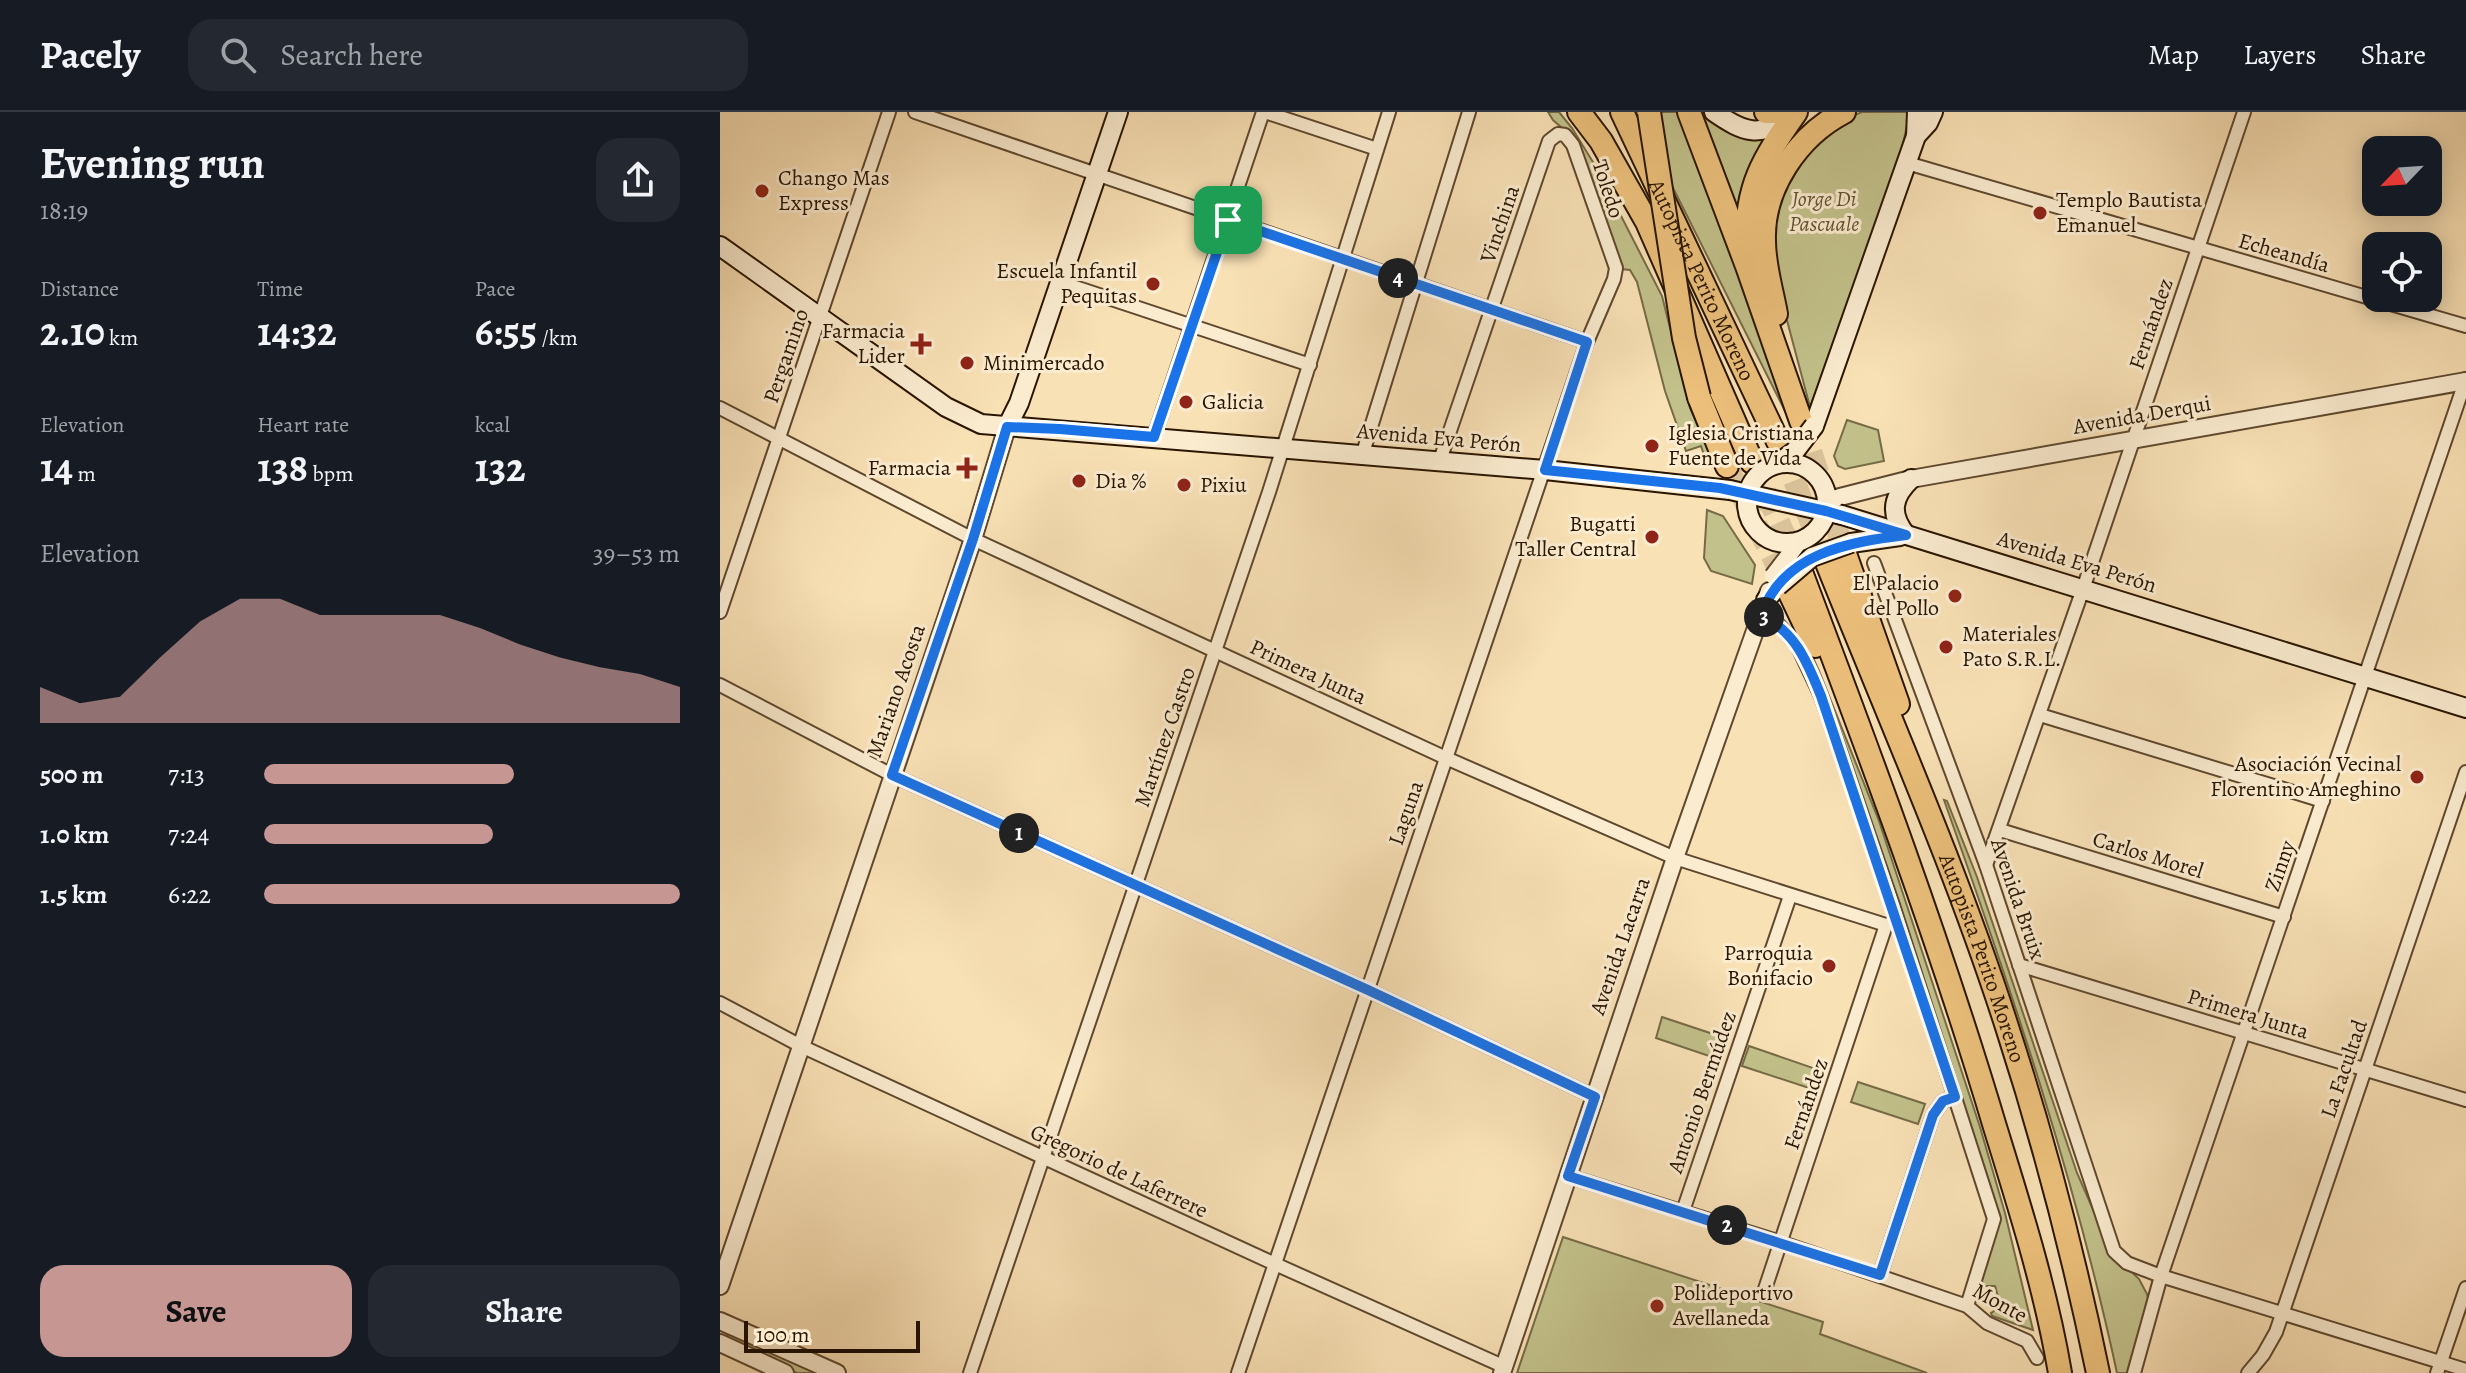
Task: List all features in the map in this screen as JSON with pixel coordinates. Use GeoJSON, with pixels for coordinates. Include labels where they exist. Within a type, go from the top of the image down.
{"type":"FeatureCollection","features":[{"type":"Feature","properties":{"kind":"highway","name":"Autopista Perito Moreno"},"geometry":{"type":"LineString","coordinates":[[1579,112],[1601,141],[1647,222],[1752,462]]}},
{"type":"Feature","properties":{"kind":"highway","name":"Autopista Perito Moreno"},"geometry":{"type":"LineString","coordinates":[[1622,112],[1779,457]]}},
{"type":"Feature","properties":{"kind":"highway"},"geometry":{"type":"LineString","coordinates":[[1649,112],[1684,338],[1699,397],[1727,466]]}},
{"type":"Feature","properties":{"kind":"highway"},"geometry":{"type":"LineString","coordinates":[[1689,112],[1807,424]]}},
{"type":"Feature","properties":{"kind":"highway"},"geometry":{"type":"LineString","coordinates":[[1766,112],[1778,112]]}},
{"type":"Feature","properties":{"kind":"highway"},"geometry":{"type":"LineString","coordinates":[[1747,266],[1747,210],[1757,172],[1796,112]]}},
{"type":"Feature","properties":{"kind":"highway"},"geometry":{"type":"LineString","coordinates":[[1789,382],[1763,240],[1766,216],[1781,173],[1795,153],[1818,128],[1844,112]]}},
{"type":"Feature","properties":{"kind":"highway","name":"Autopista Perito Moreno"},"geometry":{"type":"LineString","coordinates":[[1840,550],[1893,687],[1941,847],[2007,1025],[2055,1188],[2098,1373]]}},
{"type":"Feature","properties":{"kind":"highway","name":"Autopista Perito Moreno"},"geometry":{"type":"LineString","coordinates":[[1778,590],[1866,748],[1931,928],[1979,1074],[2039,1279],[2060,1373]]}},
{"type":"Feature","properties":{"kind":"main road","name":"Mariano Acosta"},"geometry":{"type":"LineString","coordinates":[[1007,427],[1019,403],[1118,112]]}},
{"type":"Feature","properties":{"kind":"main road"},"geometry":{"type":"LineString","coordinates":[[1714,112],[1744,129],[1762,131],[1770,130],[1796,112]]}},
{"type":"Feature","properties":{"kind":"main road"},"geometry":{"type":"LineString","coordinates":[[1779,457],[1814,474],[1833,506],[1814,533],[1799,542],[1777,542],[1761,534],[1739,492],[1779,457],[1795,451],[1907,163],[1916,136],[1917,112]]}},
{"type":"Feature","properties":{"kind":"main road"},"geometry":{"type":"LineString","coordinates":[[1916,136],[1933,112]]}},
{"type":"Feature","properties":{"kind":"main road","name":"Avenida Eva Perón"},"geometry":{"type":"LineString","coordinates":[[720,246],[946,407],[981,424],[1545,470],[1833,506],[1906,535],[2466,708]]}},
{"type":"Feature","properties":{"kind":"main road"},"geometry":{"type":"LineString","coordinates":[[1807,424],[1814,474]]}},
{"type":"Feature","properties":{"kind":"main road"},"geometry":{"type":"LineString","coordinates":[[1778,590],[1812,557],[1906,535],[1896,521],[1893,507],[1897,495],[1911,479]]}},
{"type":"Feature","properties":{"kind":"street","name":"Pergamino"},"geometry":{"type":"LineString","coordinates":[[720,612],[889,112]]}},
{"type":"Feature","properties":{"kind":"street"},"geometry":{"type":"LineString","coordinates":[[915,112],[1587,342]]}},
{"type":"Feature","properties":{"kind":"street"},"geometry":{"type":"LineString","coordinates":[[1154,437],[1264,112],[1377,149]]}},
{"type":"Feature","properties":{"kind":"street","name":"Martínez Castro"},"geometry":{"type":"LineString","coordinates":[[970,1373],[1283,448],[1389,112]]}},
{"type":"Feature","properties":{"kind":"street"},"geometry":{"type":"LineString","coordinates":[[1362,456],[1469,112]]}},
{"type":"Feature","properties":{"kind":"street","name":"Fernández"},"geometry":{"type":"LineString","coordinates":[[1986,865],[2040,715],[2244,112]]}},
{"type":"Feature","properties":{"kind":"street","name":"Toledo"},"geometry":{"type":"LineString","coordinates":[[1553,136],[1565,135],[1573,145],[1616,268]]}},
{"type":"Feature","properties":{"kind":"street","name":"Vinchina"},"geometry":{"type":"LineString","coordinates":[[1439,463],[1553,136]]}},
{"type":"Feature","properties":{"kind":"street","name":"Echeandía"},"geometry":{"type":"LineString","coordinates":[[1907,163],[2466,326]]}},
{"type":"Feature","properties":{"kind":"street","name":"Laguna"},"geometry":{"type":"LineString","coordinates":[[1238,1373],[1587,342],[1616,268]]}},
{"type":"Feature","properties":{"kind":"street"},"geometry":{"type":"LineString","coordinates":[[1060,282],[1310,365]]}},
{"type":"Feature","properties":{"kind":"street","name":"Avenida Derqui"},"geometry":{"type":"LineString","coordinates":[[1833,506],[1911,479],[2466,380]]}},
{"type":"Feature","properties":{"kind":"street","name":"Zinny"},"geometry":{"type":"LineString","coordinates":[[2134,1370],[2161,1276],[2466,380]]}},
{"type":"Feature","properties":{"kind":"street","name":"Primera Junta"},"geometry":{"type":"LineString","coordinates":[[720,408],[973,539],[1446,758],[1675,858],[1790,896],[1892,924]]}},
{"type":"Feature","properties":{"kind":"street","name":"Mariano Acosta"},"geometry":{"type":"LineString","coordinates":[[720,1286],[973,539],[1007,427]]}},
{"type":"Feature","properties":{"kind":"street","name":"Avenida Lacarra"},"geometry":{"type":"LineString","coordinates":[[1504,1370],[1675,858],[1799,542]]}},
{"type":"Feature","properties":{"kind":"street","name":"Avenida Bruix"},"geometry":{"type":"LineString","coordinates":[[1874,563],[1986,865],[2114,1251],[2127,1263],[2161,1276]]}},
{"type":"Feature","properties":{"kind":"street"},"geometry":{"type":"LineString","coordinates":[[1778,590],[1779,625],[1807,662],[1824,704],[1892,924],[1955,1097],[1994,1219],[1967,1306]]}},
{"type":"Feature","properties":{"kind":"street"},"geometry":{"type":"LineString","coordinates":[[720,685],[892,775],[1368,990],[1595,1097]]}},
{"type":"Feature","properties":{"kind":"street"},"geometry":{"type":"LineString","coordinates":[[2040,715],[2323,801]]}},
{"type":"Feature","properties":{"kind":"street","name":"La Facultad"},"geometry":{"type":"LineString","coordinates":[[2248,1373],[2271,1343],[2282,1313],[2466,772]]}},
{"type":"Feature","properties":{"kind":"street","name":"Carlos Morel"},"geometry":{"type":"LineString","coordinates":[[2000,830],[2284,917]]}},
{"type":"Feature","properties":{"kind":"street","name":"Antonio Bermúdez"},"geometry":{"type":"LineString","coordinates":[[1683,1211],[1790,896]]}},
{"type":"Feature","properties":{"kind":"street","name":"Fernández"},"geometry":{"type":"LineString","coordinates":[[1763,1295],[1892,924]]}},
{"type":"Feature","properties":{"kind":"street","name":"Primera Junta"},"geometry":{"type":"LineString","coordinates":[[2019,965],[2466,1100]]}},
{"type":"Feature","properties":{"kind":"street","name":"Gregorio de Laferrere"},"geometry":{"type":"LineString","coordinates":[[720,1003],[801,1046],[1504,1370]]}},
{"type":"Feature","properties":{"kind":"street"},"geometry":{"type":"LineString","coordinates":[[1880,1275],[1933,1115],[1943,1101],[1955,1097]]}},
{"type":"Feature","properties":{"kind":"street","name":"Monte"},"geometry":{"type":"LineString","coordinates":[[1568,1176],[1780,1242],[1967,1306],[1987,1323],[2027,1341],[2033,1346],[2037,1358]]}},
{"type":"Feature","properties":{"kind":"street"},"geometry":{"type":"LineString","coordinates":[[2161,1276],[2282,1313],[2439,1368],[2466,1370]]}},
{"type":"Feature","properties":{"kind":"street"},"geometry":{"type":"LineString","coordinates":[[2439,1368],[2466,1288]]}},
{"type":"Feature","properties":{"kind":"street"},"geometry":{"type":"LineString","coordinates":[[720,1321],[837,1373]]}},
{"type":"Feature","properties":{"kind":"street"},"geometry":{"type":"LineString","coordinates":[[720,1343],[785,1373]]}},
{"type":"Feature","properties":{"kind":"green space"},"geometry":{"type":"Polygon","coordinates":[[[1548,112],[1559,112],[1572,128],[1596,167],[1662,296],[1690,408],[1712,458],[1705,458],[1701,446],[1686,451],[1665,391],[1637,282],[1630,270],[1621,269],[1570,135],[1548,112]]]}},
{"type":"Feature","properties":{"kind":"green space"},"geometry":{"type":"Polygon","coordinates":[[[1635,112],[1685,112],[1793,427],[1635,112]]]}},
{"type":"Feature","properties":{"kind":"green space"},"geometry":{"type":"Polygon","coordinates":[[[1696,112],[1712,116],[1748,136],[1771,139],[1737,215],[1696,112]]]}},
{"type":"Feature","properties":{"kind":"green space","name":"Jorge Di Pascuale"},"geometry":{"type":"Polygon","coordinates":[[[1862,112],[1910,112],[1902,148],[1810,407],[1780,294],[1772,223],[1792,167],[1845,119],[1862,112]]]}},
{"type":"Feature","properties":{"kind":"green space"},"geometry":{"type":"Polygon","coordinates":[[[1847,420],[1878,430],[1884,461],[1845,469],[1838,466],[1834,456],[1847,420]]]}},
{"type":"Feature","properties":{"kind":"green space"},"geometry":{"type":"Polygon","coordinates":[[[1707,510],[1723,516],[1755,565],[1752,584],[1711,571],[1704,558],[1707,510]]]}},
{"type":"Feature","properties":{"kind":"green space"},"geometry":{"type":"Polygon","coordinates":[[[1786,598],[1879,821],[1980,1127],[2005,1213],[2033,1330],[1992,1316],[1991,1313],[2001,1307],[1995,1286],[1985,1286],[1981,1280],[2000,1219],[1837,728],[1812,663],[1784,608],[1786,598]]]}},
{"type":"Feature","properties":{"kind":"green space"},"geometry":{"type":"Polygon","coordinates":[[[1944,800],[1977,877],[2077,1173],[2112,1253],[2139,1279],[2147,1294],[2150,1310],[2134,1350],[2129,1373],[2117,1373],[2082,1227],[2040,1084],[1944,800]]]}},
{"type":"Feature","properties":{"kind":"green space"},"geometry":{"type":"Polygon","coordinates":[[[1662,1017],[1728,1039],[1721,1060],[1656,1038],[1662,1017]]]}},
{"type":"Feature","properties":{"kind":"green space"},"geometry":{"type":"Polygon","coordinates":[[[1749,1046],[1816,1069],[1809,1088],[1742,1066],[1749,1046]]]}},
{"type":"Feature","properties":{"kind":"green space"},"geometry":{"type":"Polygon","coordinates":[[[1858,1082],[1925,1104],[1918,1124],[1851,1102],[1858,1082]]]}},
{"type":"Feature","properties":{"kind":"green space","name":"Polideportivo Avellaneda"},"geometry":{"type":"Polygon","coordinates":[[[1563,1237],[1823,1322],[1820,1334],[1927,1373],[1517,1373],[1563,1237]]]}},
{"type":"Feature","properties":{"kind":"green space"},"geometry":{"type":"Polygon","coordinates":[[[728,1333],[826,1373],[797,1373],[728,1342],[728,1333]]]}},
{"type":"Feature","properties":{"kind":"tunnel"},"geometry":{"type":"LineString","coordinates":[[1801,421],[1844,551]]}},
{"type":"Feature","properties":{"kind":"tunnel"},"geometry":{"type":"LineString","coordinates":[[1782,450],[1825,558]]}},
{"type":"Feature","properties":{"kind":"tunnel"},"geometry":{"type":"LineString","coordinates":[[1752,462],[1801,571]]}},
{"type":"Feature","properties":{"kind":"tunnel"},"geometry":{"type":"LineString","coordinates":[[1727,466],[1787,586]]}},
{"type":"Feature","properties":{"kind":"place","name":"Chango Mas Express"},"geometry":{"type":"Point","coordinates":[762,191]}},
{"type":"Feature","properties":{"kind":"place","name":"Templo Bautista Emanuel"},"geometry":{"type":"Point","coordinates":[2040,213]}},
{"type":"Feature","properties":{"kind":"place","name":"Escuela Infantil Pequitas"},"geometry":{"type":"Point","coordinates":[1153,284]}},
{"type":"Feature","properties":{"kind":"place","name":"Farmacia Lider"},"geometry":{"type":"Point","coordinates":[921,344]}},
{"type":"Feature","properties":{"kind":"place","name":"Minimercado"},"geometry":{"type":"Point","coordinates":[967,363]}},
{"type":"Feature","properties":{"kind":"place","name":"Galicia"},"geometry":{"type":"Point","coordinates":[1186,402]}},
{"type":"Feature","properties":{"kind":"place","name":"Iglesia Cristiana Fuente de Vida"},"geometry":{"type":"Point","coordinates":[1652,446]}},
{"type":"Feature","properties":{"kind":"place","name":"Farmacia"},"geometry":{"type":"Point","coordinates":[967,468]}},
{"type":"Feature","properties":{"kind":"place","name":"Dia %"},"geometry":{"type":"Point","coordinates":[1079,481]}},
{"type":"Feature","properties":{"kind":"place","name":"Pixiu"},"geometry":{"type":"Point","coordinates":[1184,485]}},
{"type":"Feature","properties":{"kind":"place","name":"Bugatti Taller Central"},"geometry":{"type":"Point","coordinates":[1652,537]}},
{"type":"Feature","properties":{"kind":"place","name":"El Palacio del Pollo"},"geometry":{"type":"Point","coordinates":[1955,596]}},
{"type":"Feature","properties":{"kind":"place","name":"Materiales Pato S.R.L."},"geometry":{"type":"Point","coordinates":[1946,647]}},
{"type":"Feature","properties":{"kind":"place","name":"Asociación Vecinal Florentino Ameghino"},"geometry":{"type":"Point","coordinates":[2417,777]}},
{"type":"Feature","properties":{"kind":"place","name":"Parroquia Bonifacio"},"geometry":{"type":"Point","coordinates":[1829,966]}},
{"type":"Feature","properties":{"kind":"place","name":"Polideportivo Avellaneda"},"geometry":{"type":"Point","coordinates":[1657,1306]}},
{"type":"Feature","properties":{"kind":"route"},"geometry":{"type":"LineString","coordinates":[[1228,220],[1587,342],[1545,470],[1720,488],[1779,499],[1906,535],[1851,543],[1819,553],[1786,578],[1766,600],[1761,616],[1779,625],[1797,645],[1821,696],[1955,1097],[1943,1101],[1933,1115],[1880,1275],[1568,1176],[1595,1097],[1368,990],[892,775],[973,539],[1007,427],[1154,437],[1228,220]]}}]}
